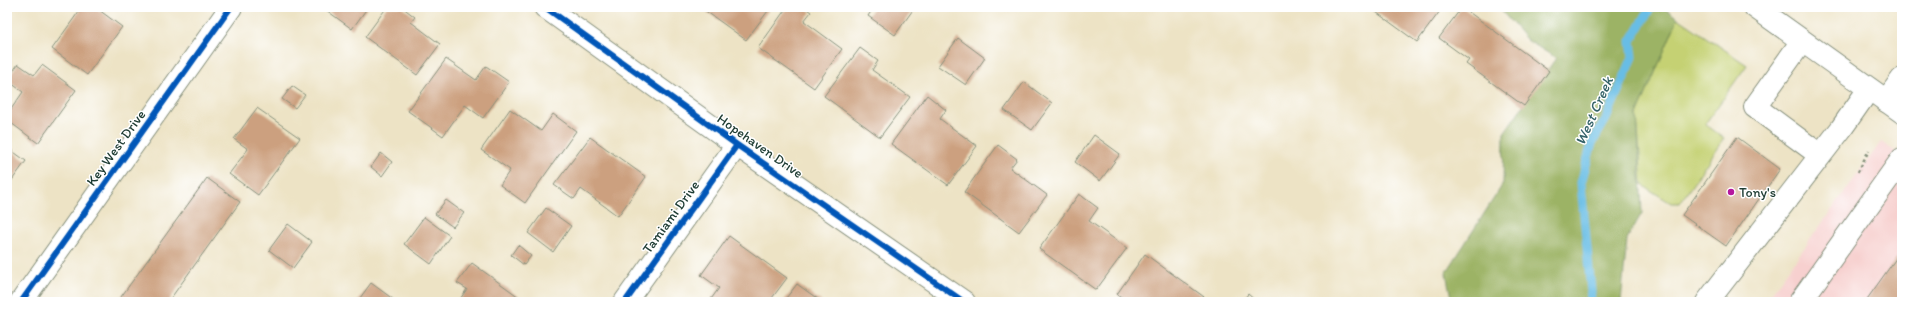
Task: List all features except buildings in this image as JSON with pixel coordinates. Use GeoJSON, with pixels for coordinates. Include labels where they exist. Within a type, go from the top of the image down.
{"type":"FeatureCollection","features":[{"type":"Feature","properties":{"kind":"street","name":"Key West Drive"},"geometry":{"type":"LineString","coordinates":[[21,302],[231,7]]}},
{"type":"Feature","properties":{"kind":"street","name":"Hopehaven Drive"},"geometry":{"type":"LineString","coordinates":[[545,7],[737,146],[964,302]]}},
{"type":"Feature","properties":{"kind":"street"},"geometry":{"type":"LineString","coordinates":[[1755,7],[1886,100]]}},
{"type":"Feature","properties":{"kind":"street"},"geometry":{"type":"LineString","coordinates":[[1802,41],[1755,107],[1820,155]]}},
{"type":"Feature","properties":{"kind":"street"},"geometry":{"type":"LineString","coordinates":[[1707,302],[1820,155],[1886,100],[1902,79]]}},
{"type":"Feature","properties":{"kind":"street","name":"Tamiami Drive"},"geometry":{"type":"LineString","coordinates":[[625,302],[737,146]]}},
{"type":"Feature","properties":{"kind":"street"},"geometry":{"type":"LineString","coordinates":[[1800,302],[1902,159]]}},
{"type":"Feature","properties":{"kind":"shaded area"},"geometry":{"type":"Polygon","coordinates":[[[1881,142],[1902,156],[1902,302],[1765,302],[1881,142]]]}},
{"type":"Feature","properties":{"kind":"green space"},"geometry":{"type":"Polygon","coordinates":[[[1498,7],[1662,7],[1678,18],[1637,115],[1642,213],[1627,239],[1621,302],[1452,302],[1446,273],[1503,184],[1504,133],[1556,58],[1527,40],[1498,7]]]}},
{"type":"Feature","properties":{"kind":"green space"},"geometry":{"type":"Polygon","coordinates":[[[1678,18],[1747,65],[1705,124],[1724,138],[1680,203],[1671,203],[1642,185],[1637,115],[1678,18]]]}},
{"type":"Feature","properties":{"kind":"waterway","name":"West Creek"},"geometry":{"type":"LineString","coordinates":[[1590,302],[1591,291],[1581,183],[1592,143],[1606,119],[1633,57],[1631,41],[1650,9]]}},
{"type":"Feature","properties":{"kind":"cycle path"},"geometry":{"type":"LineString","coordinates":[[21,302],[231,7]]}},
{"type":"Feature","properties":{"kind":"cycle path"},"geometry":{"type":"LineString","coordinates":[[545,7],[737,145],[964,302]]}},
{"type":"Feature","properties":{"kind":"cycle path"},"geometry":{"type":"LineString","coordinates":[[625,302],[737,145]]}},
{"type":"Feature","properties":{"kind":"place","name":"Tony's"},"geometry":{"type":"Point","coordinates":[1731,192]}}]}
